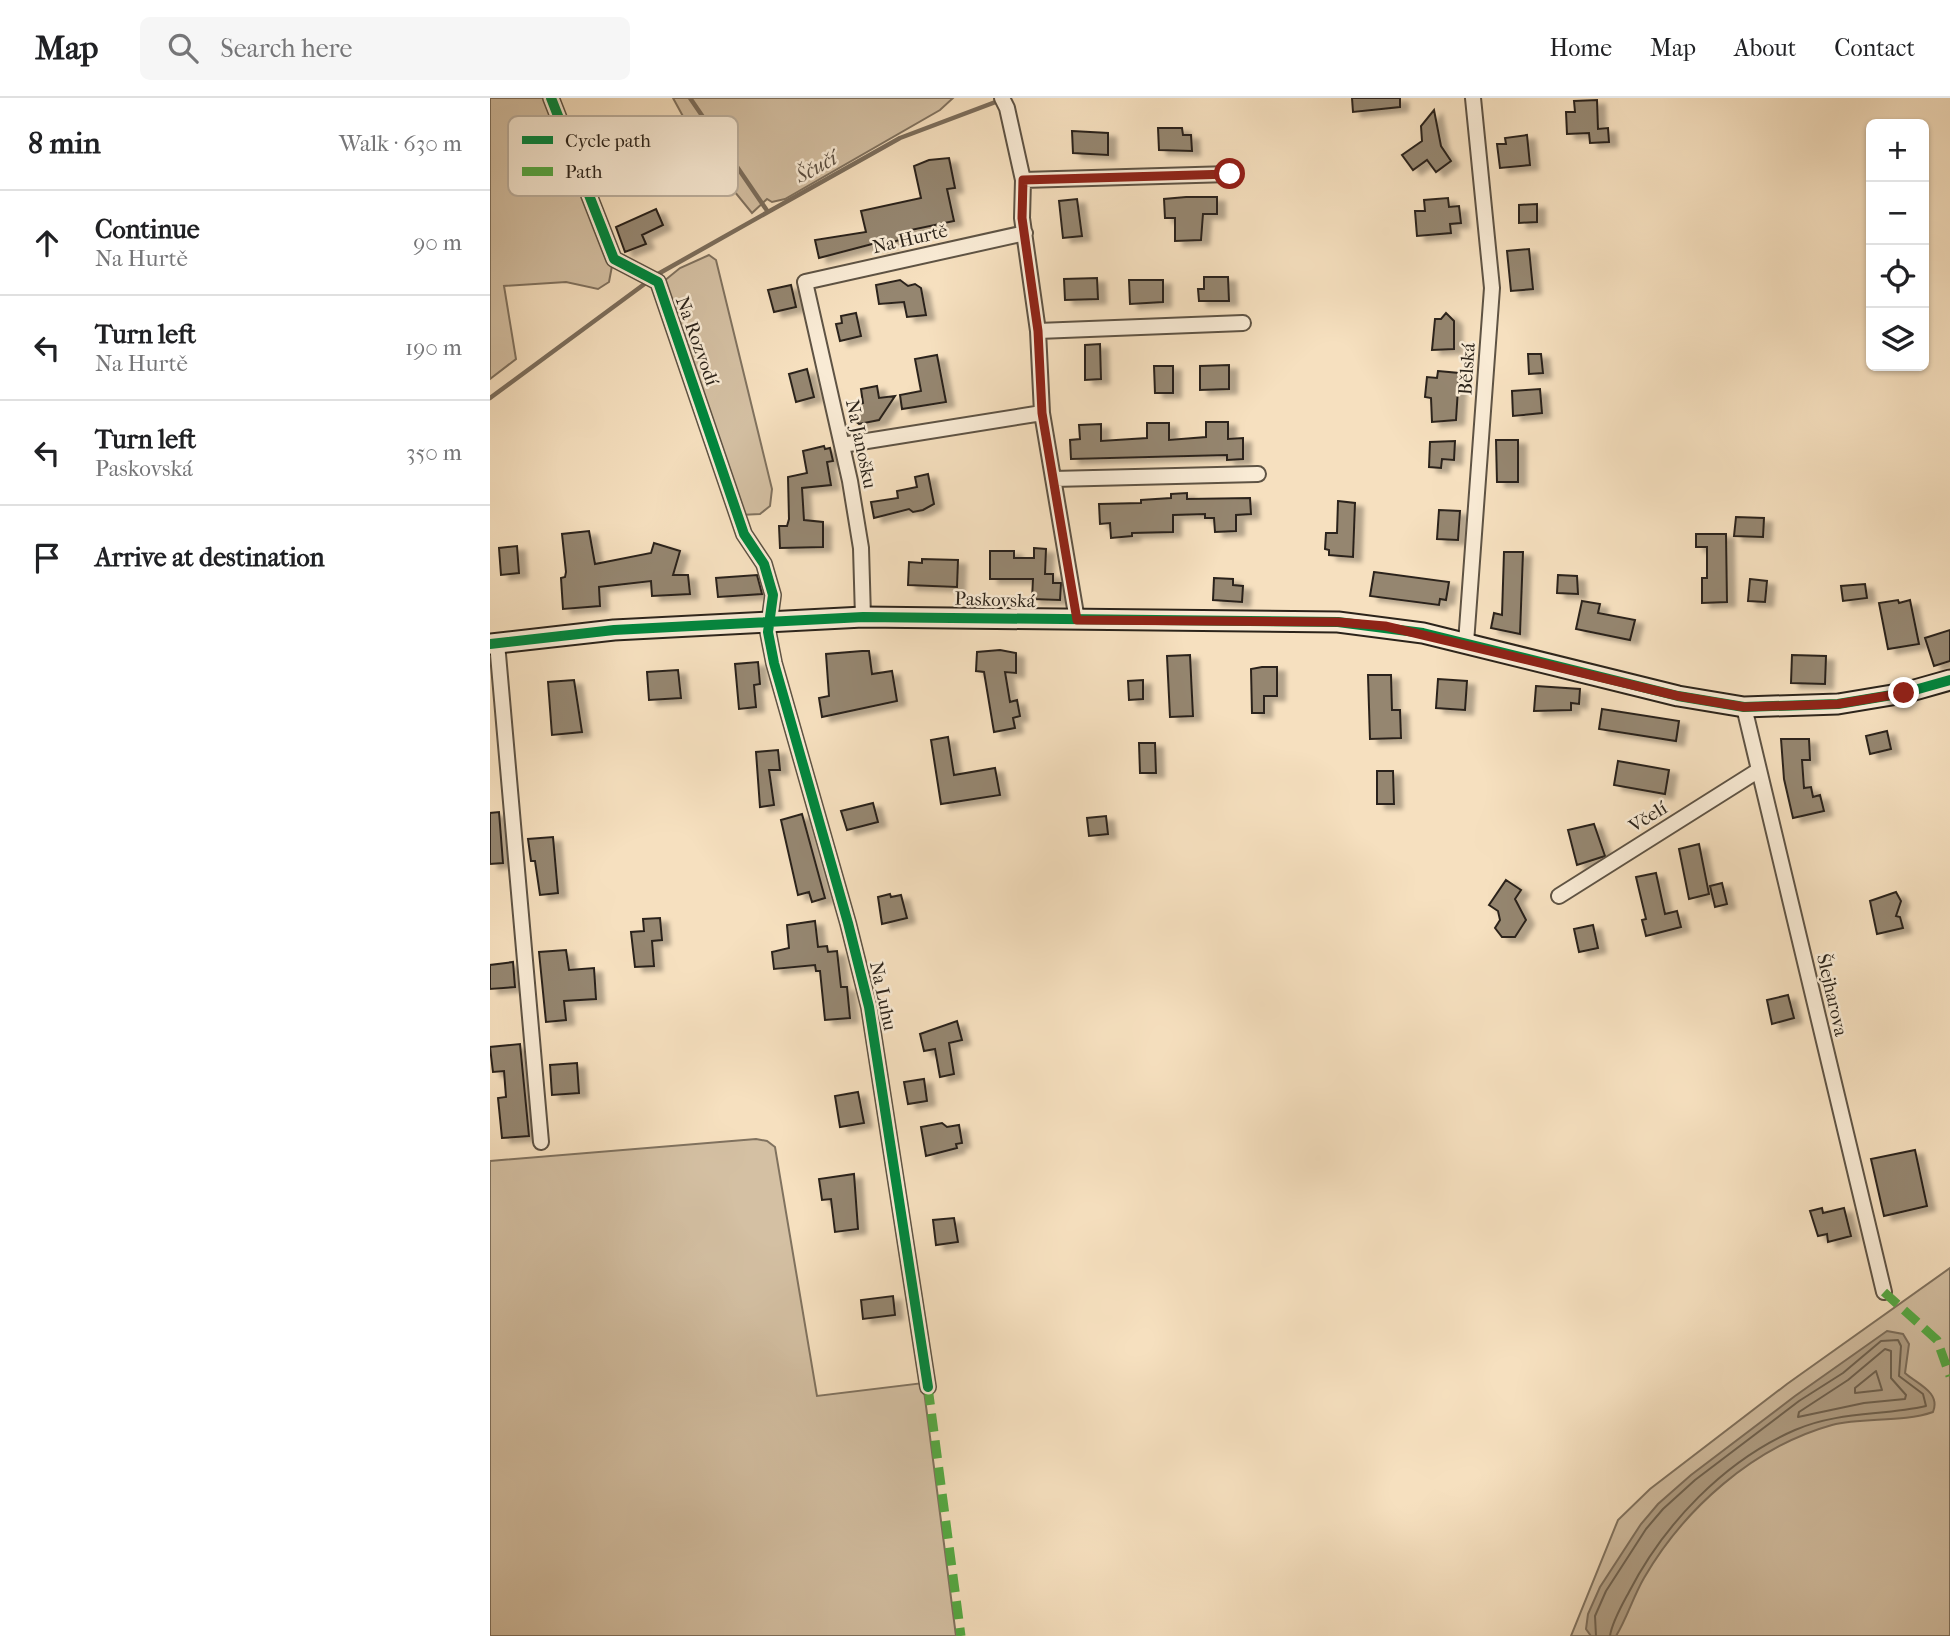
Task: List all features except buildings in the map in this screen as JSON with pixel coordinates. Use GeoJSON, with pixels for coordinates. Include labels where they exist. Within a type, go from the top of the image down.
{"type":"FeatureCollection","features":[{"type":"Feature","properties":{"kind":"street","name":"Na Rozvodí"},"geometry":{"type":"LineString","coordinates":[[551,98],[558,116]]}},
{"type":"Feature","properties":{"kind":"street","name":"Bělská"},"geometry":{"type":"LineString","coordinates":[[1466,643],[1492,288],[1473,98]]}},
{"type":"Feature","properties":{"kind":"street"},"geometry":{"type":"LineString","coordinates":[[1004,103],[1023,180],[1025,233],[1038,331],[1042,413],[1077,620]]}},
{"type":"Feature","properties":{"kind":"street"},"geometry":{"type":"LineString","coordinates":[[1023,180],[1230,174]]}},
{"type":"Feature","properties":{"kind":"street","name":"Na Rozvodí"},"geometry":{"type":"LineString","coordinates":[[589,196],[614,259],[657,282],[744,534],[764,564],[773,595],[770,621]]}},
{"type":"Feature","properties":{"kind":"street","name":"Na Hurtě"},"geometry":{"type":"LineString","coordinates":[[805,282],[1025,233]]}},
{"type":"Feature","properties":{"kind":"street","name":"Na Janošku"},"geometry":{"type":"LineString","coordinates":[[805,282],[842,445],[861,548],[863,617]]}},
{"type":"Feature","properties":{"kind":"street"},"geometry":{"type":"LineString","coordinates":[[1038,331],[1243,323]]}},
{"type":"Feature","properties":{"kind":"street"},"geometry":{"type":"LineString","coordinates":[[842,445],[1042,413]]}},
{"type":"Feature","properties":{"kind":"street"},"geometry":{"type":"LineString","coordinates":[[1053,479],[1258,474]]}},
{"type":"Feature","properties":{"kind":"street","name":"Paskovská"},"geometry":{"type":"LineString","coordinates":[[494,644],[614,630],[863,617],[972,616],[1077,620],[1338,622],[1385,626],[1466,643],[1678,696],[1744,707],[1838,704],[1904,693],[1950,680]]}},
{"type":"Feature","properties":{"kind":"street","name":"Na Luhu"},"geometry":{"type":"LineString","coordinates":[[770,621],[768,632],[774,663],[838,886],[869,1007],[928,1387]]}},
{"type":"Feature","properties":{"kind":"street"},"geometry":{"type":"LineString","coordinates":[[494,644],[541,1142]]}},
{"type":"Feature","properties":{"kind":"street","name":"Šlejharova"},"geometry":{"type":"LineString","coordinates":[[1744,707],[1884,1292]]}},
{"type":"Feature","properties":{"kind":"street","name":"Včelí"},"geometry":{"type":"LineString","coordinates":[[1559,896],[1759,770]]}},
{"type":"Feature","properties":{"kind":"shaded area"},"geometry":{"type":"Polygon","coordinates":[[[490,98],[545,98],[552,116],[508,116],[508,196],[584,196],[612,266],[609,282],[598,289],[566,282],[504,286],[516,359],[490,379],[490,98]]]}},
{"type":"Feature","properties":{"kind":"shaded area"},"geometry":{"type":"Polygon","coordinates":[[[673,98],[953,98],[940,110],[785,199],[772,202],[767,199],[752,213],[738,196],[738,116],[683,116],[673,98]]]}},
{"type":"Feature","properties":{"kind":"shaded area"},"geometry":{"type":"Polygon","coordinates":[[[709,255],[716,260],[772,489],[770,506],[760,514],[740,515],[664,281],[680,268],[709,255]]]}},
{"type":"Feature","properties":{"kind":"shaded area"},"geometry":{"type":"Polygon","coordinates":[[[756,1139],[767,1141],[775,1147],[817,1396],[923,1383],[956,1636],[490,1636],[490,1161],[756,1139]]]}},
{"type":"Feature","properties":{"kind":"shaded area"},"geometry":{"type":"Polygon","coordinates":[[[1950,1268],[1950,1636],[1571,1636],[1618,1520],[1650,1489],[1787,1384],[1950,1268]]]}},
{"type":"Feature","properties":{"kind":"water"},"geometry":{"type":"Polygon","coordinates":[[[1887,1331],[1903,1334],[1909,1344],[1905,1373],[1931,1394],[1935,1405],[1933,1412],[1909,1418],[1832,1425],[1775,1448],[1748,1465],[1700,1505],[1679,1528],[1644,1578],[1616,1636],[1591,1636],[1586,1629],[1588,1614],[1600,1587],[1641,1524],[1658,1504],[1691,1475],[1795,1396],[1887,1331]]]}},
{"type":"Feature","properties":{"kind":"waterway","name":"Ščučí"},"geometry":{"type":"LineString","coordinates":[[690,98],[702,116]]}},
{"type":"Feature","properties":{"kind":"waterway","name":"Ščučí"},"geometry":{"type":"LineString","coordinates":[[738,168],[768,212],[900,138],[1001,100]]}},
{"type":"Feature","properties":{"kind":"waterway"},"geometry":{"type":"LineString","coordinates":[[490,398],[658,274],[768,212]]}},
{"type":"Feature","properties":{"kind":"marked path"},"geometry":{"type":"LineString","coordinates":[[1884,1292],[1937,1340],[1950,1376]]}},
{"type":"Feature","properties":{"kind":"marked path"},"geometry":{"type":"LineString","coordinates":[[928,1387],[961,1636]]}},
{"type":"Feature","properties":{"kind":"cycle path"},"geometry":{"type":"LineString","coordinates":[[551,98],[558,116]]}},
{"type":"Feature","properties":{"kind":"cycle path"},"geometry":{"type":"LineString","coordinates":[[589,196],[614,259],[658,282],[744,534],[764,564],[773,595],[768,632],[774,663],[848,923],[869,1007],[928,1387]]}},
{"type":"Feature","properties":{"kind":"cycle path"},"geometry":{"type":"LineString","coordinates":[[490,644],[614,630],[863,617],[1338,622],[1423,633],[1678,696],[1744,707],[1838,704],[1904,693],[1950,680]]}},
{"type":"Feature","properties":{"kind":"route"},"geometry":{"type":"LineString","coordinates":[[1230,174],[1023,180],[1022,218],[1038,331],[1042,413],[1077,620],[1338,622],[1385,626],[1466,643],[1678,696],[1744,707],[1838,704],[1904,693]]}}]}
